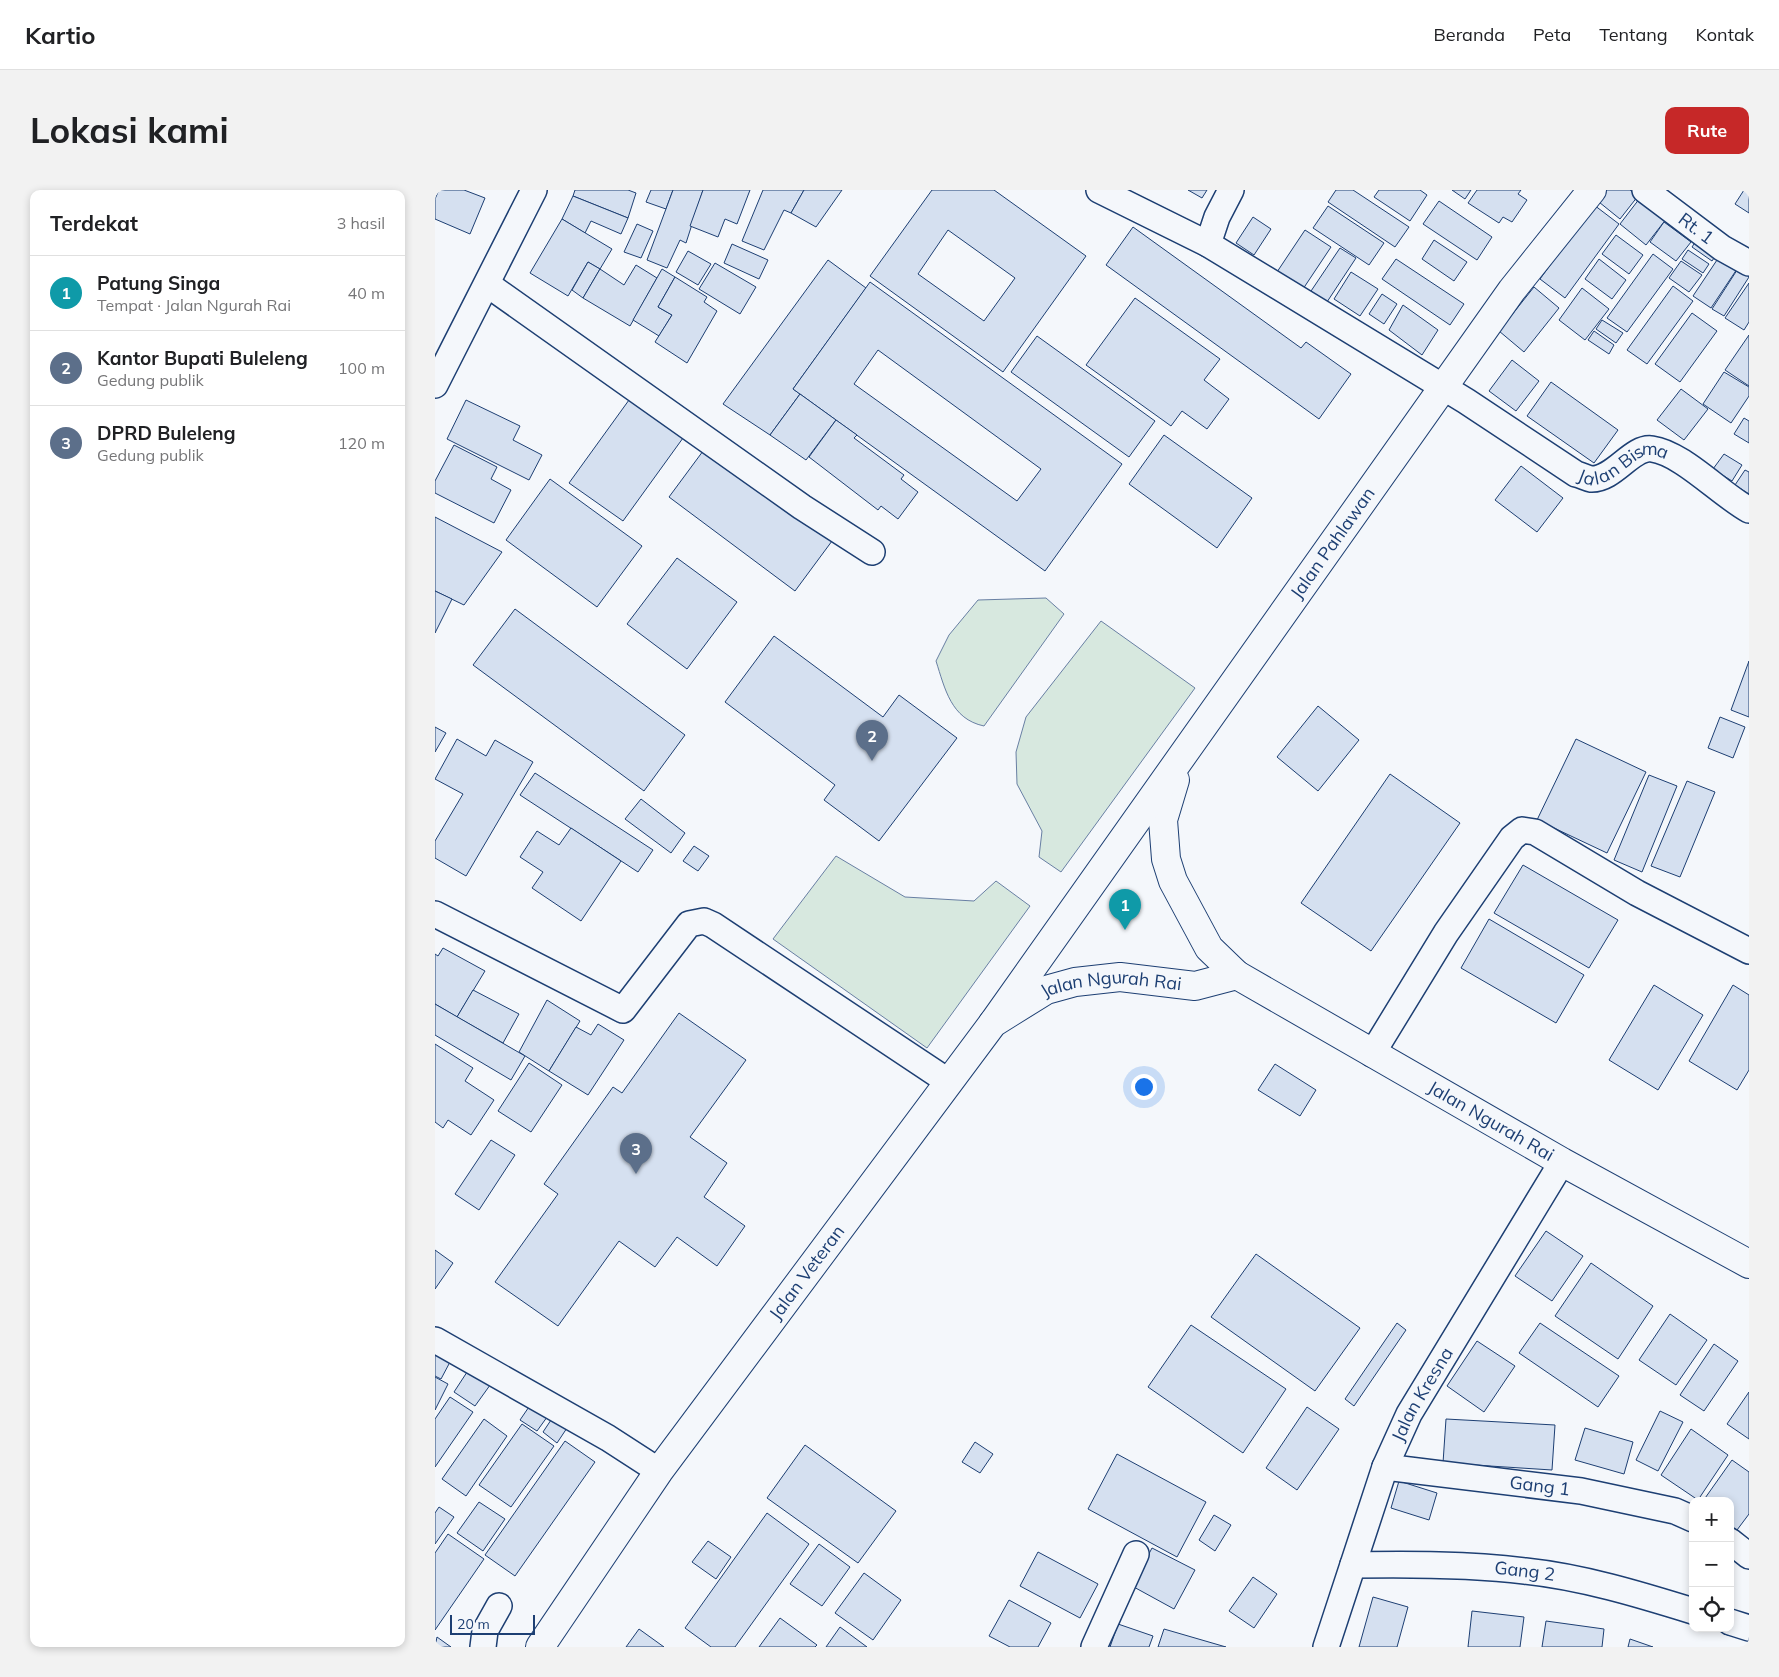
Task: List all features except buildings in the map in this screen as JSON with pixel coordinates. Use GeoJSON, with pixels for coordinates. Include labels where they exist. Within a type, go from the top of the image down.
{"type":"FeatureCollection","features":[{"type":"Feature","properties":{"kind":"main road","name":"Jalan Pahlawan"},"geometry":{"type":"LineString","coordinates":[[1080,902],[1512,290],[1592,190]]}},
{"type":"Feature","properties":{"kind":"main road","name":"Jalan Ngurah Rai"},"geometry":{"type":"LineString","coordinates":[[1186,750],[1167,803],[1163,820],[1166,859],[1173,881],[1209,948],[1237,975],[1371,1054],[1562,1162],[1749,1264]]}},
{"type":"Feature","properties":{"kind":"main road","name":"Jalan Veteran"},"geometry":{"type":"LineString","coordinates":[[540,1647],[659,1471],[993,1023],[1080,902]]}},
{"type":"Feature","properties":{"kind":"main road","name":"Jalan Ngurah Rai"},"geometry":{"type":"LineString","coordinates":[[993,1023],[1047,990],[1075,982],[1120,977],[1195,986],[1237,975]]}},
{"type":"Feature","properties":{"kind":"street"},"geometry":{"type":"LineString","coordinates":[[435,384],[534,190]]}},
{"type":"Feature","properties":{"kind":"street"},"geometry":{"type":"LineString","coordinates":[[1099,190],[1208,244],[1443,387]]}},
{"type":"Feature","properties":{"kind":"street"},"geometry":{"type":"LineString","coordinates":[[1208,244],[1217,217],[1231,190]]}},
{"type":"Feature","properties":{"kind":"street","name":"Rt. 1"},"geometry":{"type":"LineString","coordinates":[[1645,190],[1722,248],[1749,262]]}},
{"type":"Feature","properties":{"kind":"street"},"geometry":{"type":"LineString","coordinates":[[487,284],[809,512],[872,552]]}},
{"type":"Feature","properties":{"kind":"street","name":"Jalan Bisma"},"geometry":{"type":"LineString","coordinates":[[1443,387],[1576,474],[1591,479],[1603,476],[1641,451],[1650,448],[1670,454],[1687,464],[1708,483],[1749,510]]}},
{"type":"Feature","properties":{"kind":"street"},"geometry":{"type":"LineString","coordinates":[[1371,1054],[1467,902],[1512,838],[1522,830],[1535,832],[1637,894],[1749,951]]}},
{"type":"Feature","properties":{"kind":"street"},"geometry":{"type":"LineString","coordinates":[[435,914],[623,1010],[689,924],[704,922],[713,925],[751,948],[949,1082]]}},
{"type":"Feature","properties":{"kind":"street","name":"Jalan Kresna"},"geometry":{"type":"LineString","coordinates":[[1326,1647],[1385,1467],[1409,1414],[1562,1162]]}},
{"type":"Feature","properties":{"kind":"street"},"geometry":{"type":"LineString","coordinates":[[435,1340],[600,1433],[659,1471]]}},
{"type":"Feature","properties":{"kind":"street","name":"Gang 1"},"geometry":{"type":"LineString","coordinates":[[1385,1467],[1581,1491],[1675,1511],[1689,1517]]}},
{"type":"Feature","properties":{"kind":"street"},"geometry":{"type":"LineString","coordinates":[[1094,1647],[1136,1554]]}},
{"type":"Feature","properties":{"kind":"street","name":"Gang 2"},"geometry":{"type":"LineString","coordinates":[[1353,1566],[1413,1564],[1526,1571],[1601,1586],[1689,1610]]}},
{"type":"Feature","properties":{"kind":"street"},"geometry":{"type":"LineString","coordinates":[[483,1647],[485,1631],[499,1606]]}},
{"type":"Feature","properties":{"kind":"shaded area"},"geometry":{"type":"Polygon","coordinates":[[[1046,598],[1064,614],[984,726],[964,717],[957,710],[946,692],[936,661],[949,635],[978,600],[1046,598]]]}},
{"type":"Feature","properties":{"kind":"shaded area"},"geometry":{"type":"Polygon","coordinates":[[[1101,621],[1195,688],[1061,872],[1039,857],[1042,831],[1017,784],[1016,752],[1026,717],[1101,621]]]}},
{"type":"Feature","properties":{"kind":"shaded area"},"geometry":{"type":"Polygon","coordinates":[[[836,856],[905,897],[974,901],[996,881],[1030,906],[927,1048],[773,939],[836,856]]]}},
{"type":"Feature","properties":{"kind":"place","name":"Kantor Bupati Buleleng"},"geometry":{"type":"Point","coordinates":[872,761]}},
{"type":"Feature","properties":{"kind":"place","name":"Patung Singa"},"geometry":{"type":"Point","coordinates":[1125,930]}},
{"type":"Feature","properties":{"kind":"place","name":"DPRD Buleleng"},"geometry":{"type":"Point","coordinates":[636,1174]}}]}
